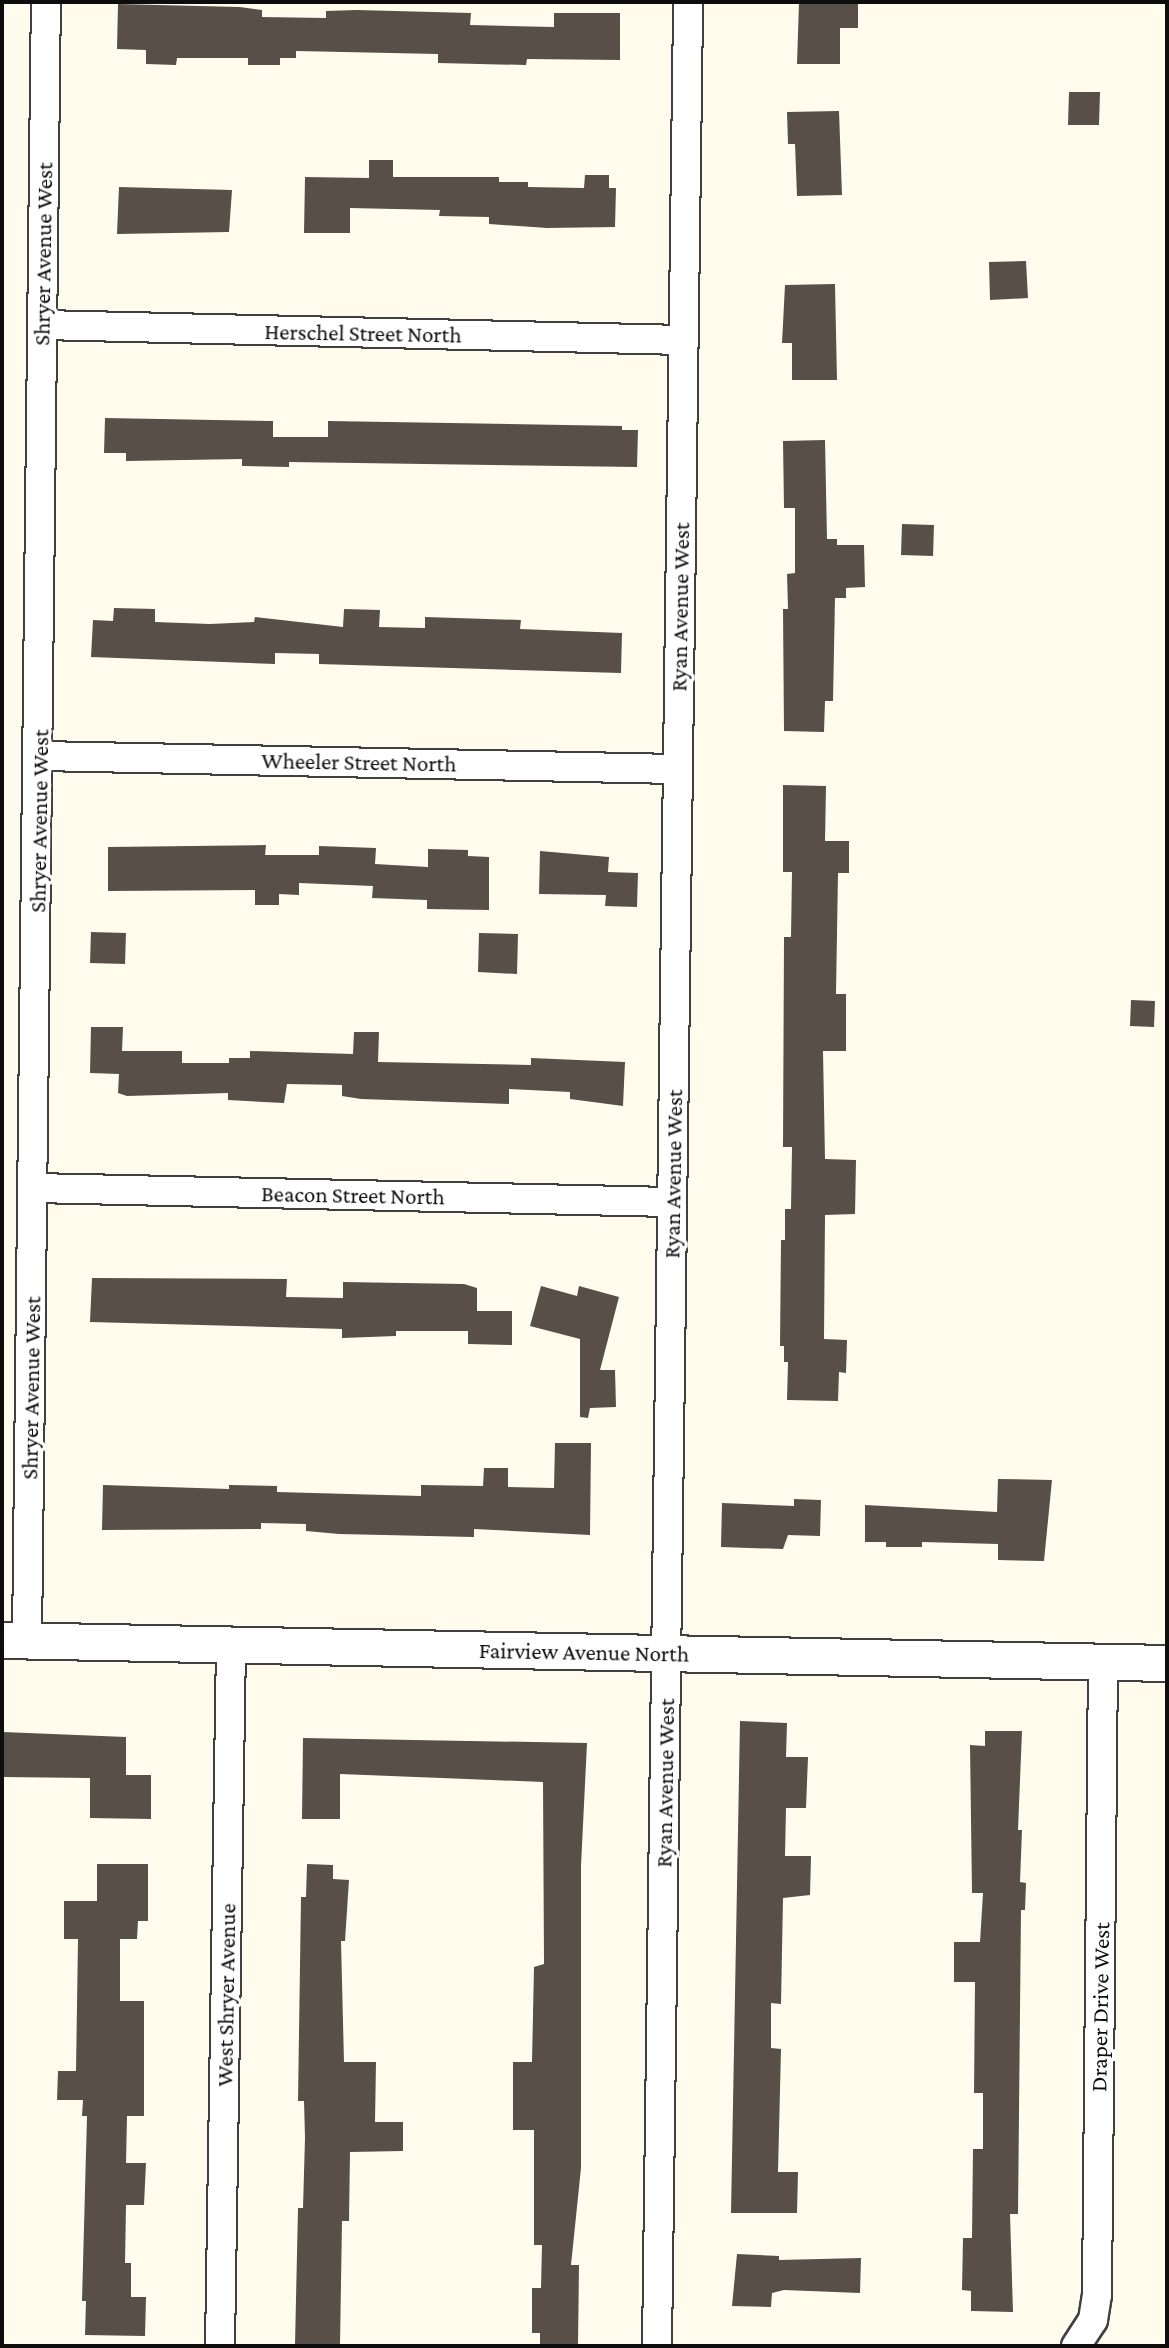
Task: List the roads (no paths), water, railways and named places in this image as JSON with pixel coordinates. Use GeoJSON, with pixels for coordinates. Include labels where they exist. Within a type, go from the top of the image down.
{"type":"FeatureCollection","features":[{"type":"Feature","properties":{"kind":"street","name":"Shryer Avenue West"},"geometry":{"type":"LineString","coordinates":[[15,1640],[34,1188],[46,2]]}},
{"type":"Feature","properties":{"kind":"street","name":"Ryan Avenue West"},"geometry":{"type":"LineString","coordinates":[[657,2346],[688,2]]}},
{"type":"Feature","properties":{"kind":"street","name":"Herschel Street North"},"geometry":{"type":"LineString","coordinates":[[42,325],[684,340]]}},
{"type":"Feature","properties":{"kind":"street","name":"Wheeler Street North"},"geometry":{"type":"LineString","coordinates":[[40,756],[678,769]]}},
{"type":"Feature","properties":{"kind":"street","name":"Beacon Street North"},"geometry":{"type":"LineString","coordinates":[[34,1188],[673,1202]]}},
{"type":"Feature","properties":{"kind":"street","name":"Fairview Avenue North"},"geometry":{"type":"LineString","coordinates":[[15,1640],[1167,1662]]}},
{"type":"Feature","properties":{"kind":"street","name":"West Shryer Avenue"},"geometry":{"type":"LineString","coordinates":[[220,2346],[231,1644]]}},
{"type":"Feature","properties":{"kind":"street","name":"Draper Drive West"},"geometry":{"type":"LineString","coordinates":[[1076,2346],[1093,2320],[1097,2295],[1103,1662]]}}]}
